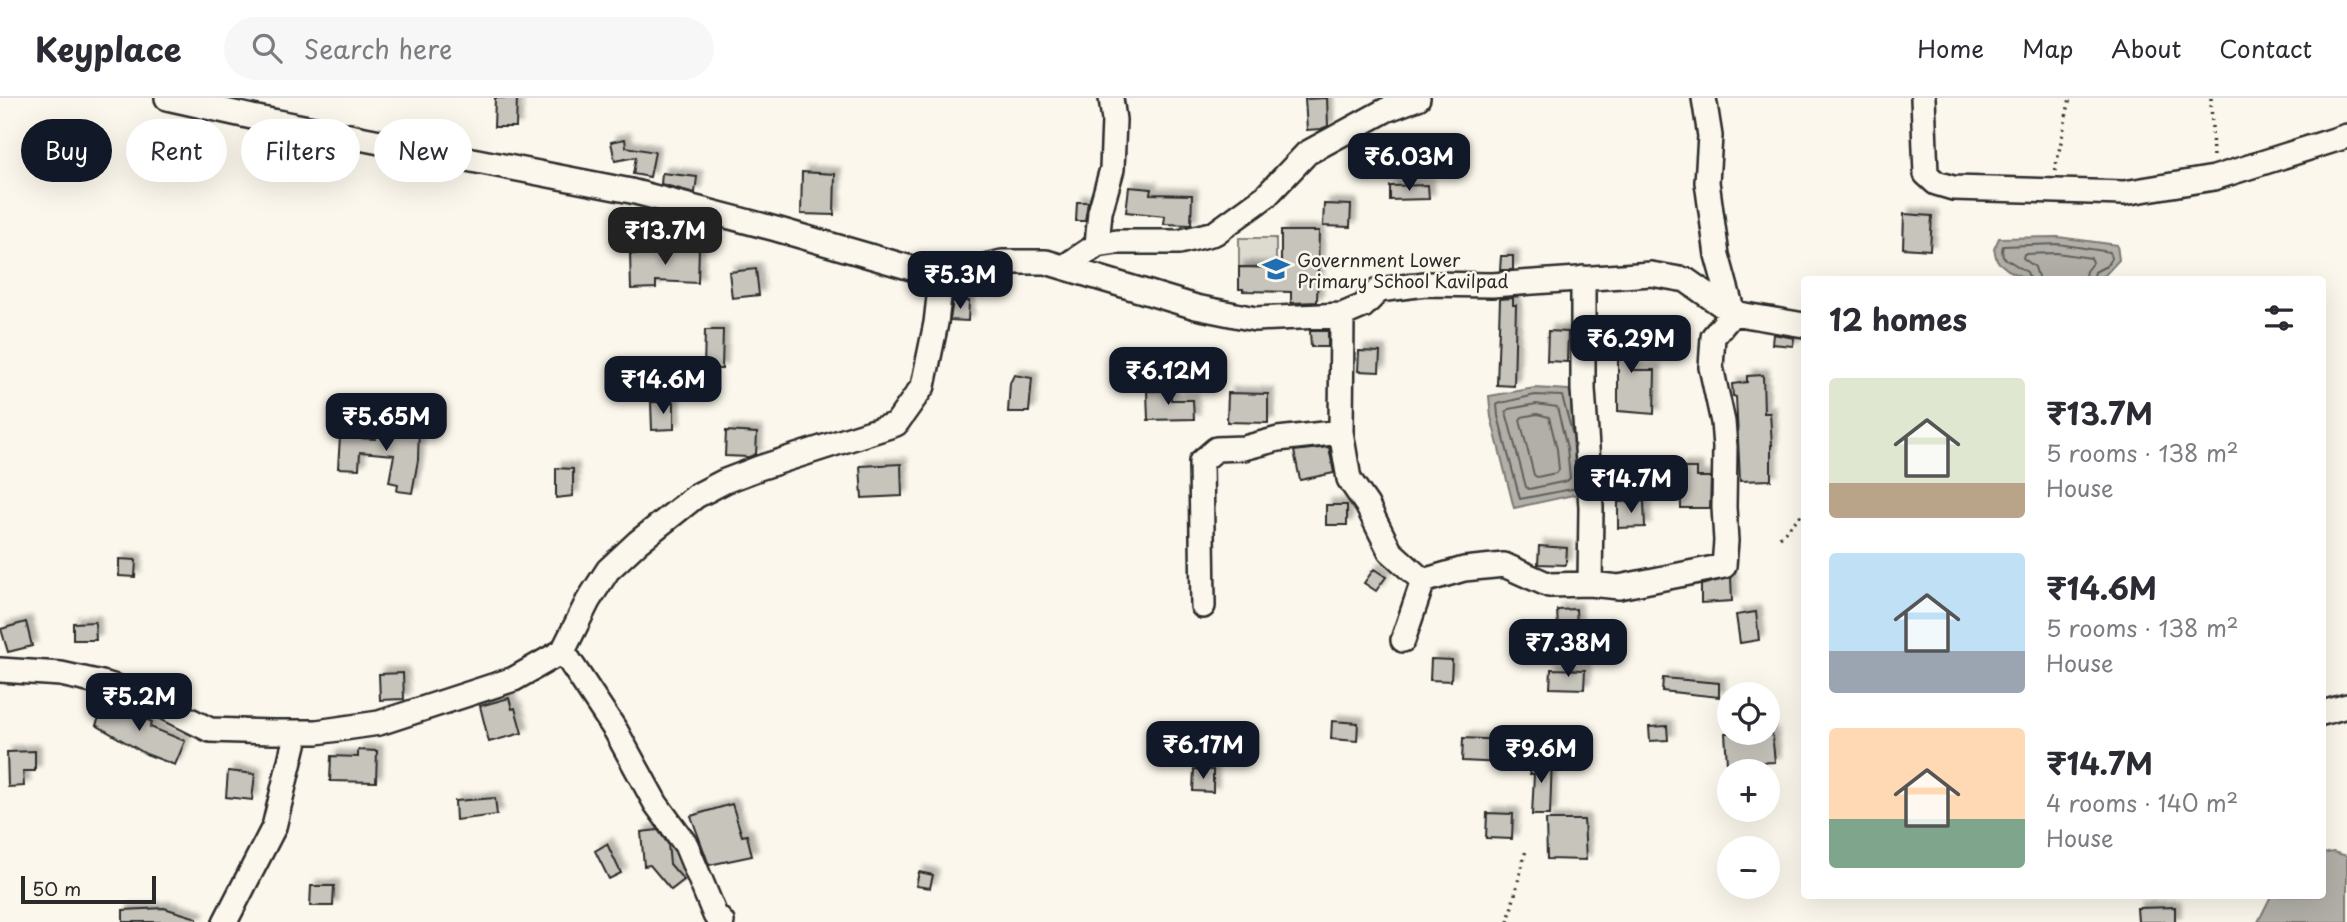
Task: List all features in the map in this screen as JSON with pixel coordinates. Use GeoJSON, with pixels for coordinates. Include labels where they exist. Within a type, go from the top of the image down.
{"type":"FeatureCollection","features":[{"type":"Feature","properties":{"kind":"street"},"geometry":{"type":"LineString","coordinates":[[167,98],[631,191],[918,270],[967,271],[1002,262],[1046,262],[1196,307],[1255,319],[1342,315],[1363,306],[1379,290],[1425,284],[1492,285],[1651,274],[1686,280],[1733,313],[1801,324]]}},
{"type":"Feature","properties":{"kind":"street"},"geometry":{"type":"LineString","coordinates":[[1097,246],[1100,212],[1112,169],[1114,120],[1111,98]]}},
{"type":"Feature","properties":{"kind":"street"},"geometry":{"type":"LineString","coordinates":[[1064,267],[1097,246],[1117,242],[1179,242],[1215,233],[1266,196],[1307,153],[1386,110],[1418,98]]}},
{"type":"Feature","properties":{"kind":"street"},"geometry":{"type":"LineString","coordinates":[[1704,98],[1710,136],[1707,182],[1717,255],[1733,313]]}},
{"type":"Feature","properties":{"kind":"street"},"geometry":{"type":"LineString","coordinates":[[1923,98],[1926,174],[1936,183],[1953,188],[2124,193],[2214,178],[2347,136]]}},
{"type":"Feature","properties":{"kind":"street"},"geometry":{"type":"LineString","coordinates":[[0,670],[61,674],[106,684],[138,694],[210,730],[297,732],[317,732],[379,723],[514,679],[563,651],[588,601],[608,570],[638,542],[696,496],[759,468],[896,424],[923,386],[936,323],[942,271]]}},
{"type":"Feature","properties":{"kind":"street"},"geometry":{"type":"LineString","coordinates":[[1583,278],[1583,389],[1591,507],[1590,584]]}},
{"type":"Feature","properties":{"kind":"street"},"geometry":{"type":"LineString","coordinates":[[1423,581],[1464,569],[1504,565],[1549,585],[1590,584],[1619,587],[1724,566],[1727,541],[1724,507],[1725,447],[1723,422],[1711,367],[1713,337],[1733,313]]}},
{"type":"Feature","properties":{"kind":"street"},"geometry":{"type":"LineString","coordinates":[[1342,315],[1341,432],[1349,479],[1367,505],[1390,551],[1423,581]]}},
{"type":"Feature","properties":{"kind":"street"},"geometry":{"type":"LineString","coordinates":[[1203,606],[1202,462],[1216,449],[1244,448],[1278,439],[1341,432]]}},
{"type":"Feature","properties":{"kind":"street"},"geometry":{"type":"LineString","coordinates":[[1404,640],[1423,581]]}},
{"type":"Feature","properties":{"kind":"street"},"geometry":{"type":"LineString","coordinates":[[563,651],[616,731],[656,804],[686,845],[715,915],[723,922]]}},
{"type":"Feature","properties":{"kind":"street"},"geometry":{"type":"LineString","coordinates":[[2326,712],[2347,706]]}},
{"type":"Feature","properties":{"kind":"street"},"geometry":{"type":"LineString","coordinates":[[225,922],[274,827],[297,732]]}},
{"type":"Feature","properties":{"kind":"path"},"geometry":{"type":"LineString","coordinates":[[2051,191],[2070,98]]}},
{"type":"Feature","properties":{"kind":"path"},"geometry":{"type":"LineString","coordinates":[[2211,98],[2214,178]]}},
{"type":"Feature","properties":{"kind":"path"},"geometry":{"type":"LineString","coordinates":[[1780,537],[1801,515]]}},
{"type":"Feature","properties":{"kind":"path"},"geometry":{"type":"LineString","coordinates":[[1508,922],[1526,850]]}},
{"type":"Feature","properties":{"kind":"shaded area"},"geometry":{"type":"Polygon","coordinates":[[[1239,238],[1276,238],[1276,266],[1239,267],[1239,238]]]}},
{"type":"Feature","properties":{"kind":"water"},"geometry":{"type":"Polygon","coordinates":[[[2058,237],[2117,245],[2119,260],[2104,276],[2020,276],[1997,261],[1994,249],[1999,238],[2058,237]]]}},
{"type":"Feature","properties":{"kind":"water"},"geometry":{"type":"Polygon","coordinates":[[[1535,388],[1569,390],[1583,445],[1587,492],[1514,508],[1491,417],[1489,396],[1535,388]]]}},
{"type":"Feature","properties":{"kind":"water"},"geometry":{"type":"Polygon","coordinates":[[[2333,852],[2347,856],[2347,922],[2258,922],[2270,899],[2326,899],[2326,853],[2333,852]]]}},
{"type":"Feature","properties":{"kind":"building"},"geometry":{"type":"Polygon","coordinates":[[[495,98],[517,98],[516,127],[494,127],[495,98]]]}},
{"type":"Feature","properties":{"kind":"building"},"geometry":{"type":"Polygon","coordinates":[[[1327,98],[1328,126],[1307,130],[1305,99],[1327,98]]]}},
{"type":"Feature","properties":{"kind":"building"},"geometry":{"type":"Polygon","coordinates":[[[625,139],[626,147],[655,152],[650,177],[633,174],[636,157],[615,161],[611,142],[625,139]]]}},
{"type":"Feature","properties":{"kind":"building"},"geometry":{"type":"Polygon","coordinates":[[[802,172],[835,174],[834,215],[801,214],[802,172]]]}},
{"type":"Feature","properties":{"kind":"building"},"geometry":{"type":"Polygon","coordinates":[[[662,173],[697,177],[695,193],[661,184],[662,173]]]}},
{"type":"Feature","properties":{"kind":"building"},"geometry":{"type":"Polygon","coordinates":[[[1428,185],[1429,199],[1390,200],[1390,186],[1428,185]]]}},
{"type":"Feature","properties":{"kind":"building"},"geometry":{"type":"Polygon","coordinates":[[[1129,187],[1151,189],[1150,194],[1192,195],[1191,225],[1164,224],[1165,216],[1126,212],[1129,187]]]}},
{"type":"Feature","properties":{"kind":"building"},"geometry":{"type":"Polygon","coordinates":[[[1077,202],[1088,202],[1085,221],[1076,221],[1077,202]]]}},
{"type":"Feature","properties":{"kind":"building"},"geometry":{"type":"Polygon","coordinates":[[[1324,204],[1351,205],[1350,227],[1323,226],[1324,204]]]}},
{"type":"Feature","properties":{"kind":"building"},"geometry":{"type":"Polygon","coordinates":[[[1904,214],[1932,216],[1930,250],[1903,248],[1904,214]]]}},
{"type":"Feature","properties":{"kind":"building"},"geometry":{"type":"Polygon","coordinates":[[[1281,231],[1319,231],[1317,302],[1291,303],[1291,292],[1239,289],[1239,267],[1281,268],[1281,231]]]}},
{"type":"Feature","properties":{"kind":"building"},"geometry":{"type":"Polygon","coordinates":[[[670,246],[699,247],[698,283],[656,281],[656,288],[631,289],[630,254],[670,252],[670,246]]]}},
{"type":"Feature","properties":{"kind":"building"},"geometry":{"type":"Polygon","coordinates":[[[1501,256],[1513,256],[1513,270],[1500,270],[1501,256]]]}},
{"type":"Feature","properties":{"kind":"building"},"geometry":{"type":"Polygon","coordinates":[[[756,269],[759,295],[732,298],[729,272],[756,269]]]}},
{"type":"Feature","properties":{"kind":"building"},"geometry":{"type":"Polygon","coordinates":[[[1513,298],[1513,305],[1516,305],[1514,386],[1497,385],[1500,299],[1513,298]]]}},
{"type":"Feature","properties":{"kind":"building"},"geometry":{"type":"Polygon","coordinates":[[[953,300],[969,301],[968,321],[950,320],[953,300]]]}},
{"type":"Feature","properties":{"kind":"building"},"geometry":{"type":"Polygon","coordinates":[[[1610,328],[1634,329],[1633,370],[1655,370],[1654,414],[1618,411],[1618,358],[1609,358],[1610,328]]]}},
{"type":"Feature","properties":{"kind":"building"},"geometry":{"type":"Polygon","coordinates":[[[705,330],[723,330],[722,369],[704,369],[705,330]]]}},
{"type":"Feature","properties":{"kind":"building"},"geometry":{"type":"Polygon","coordinates":[[[1310,331],[1328,331],[1328,347],[1311,347],[1310,331]]]}},
{"type":"Feature","properties":{"kind":"building"},"geometry":{"type":"Polygon","coordinates":[[[1548,331],[1568,332],[1567,362],[1547,361],[1548,331]]]}},
{"type":"Feature","properties":{"kind":"building"},"geometry":{"type":"Polygon","coordinates":[[[1773,334],[1794,338],[1793,346],[1772,344],[1773,334]]]}},
{"type":"Feature","properties":{"kind":"building"},"geometry":{"type":"Polygon","coordinates":[[[1359,351],[1380,352],[1379,372],[1358,371],[1359,351]]]}},
{"type":"Feature","properties":{"kind":"building"},"geometry":{"type":"Polygon","coordinates":[[[1014,375],[1032,378],[1029,412],[1008,412],[1010,383],[1014,375]]]}},
{"type":"Feature","properties":{"kind":"building"},"geometry":{"type":"Polygon","coordinates":[[[1763,375],[1764,413],[1770,413],[1771,480],[1740,481],[1736,397],[1733,396],[1732,384],[1747,382],[1747,376],[1763,375]]]}},
{"type":"Feature","properties":{"kind":"building"},"geometry":{"type":"Polygon","coordinates":[[[1171,390],[1171,400],[1193,400],[1194,419],[1148,420],[1147,391],[1171,390]]]}},
{"type":"Feature","properties":{"kind":"building"},"geometry":{"type":"Polygon","coordinates":[[[1228,393],[1268,394],[1268,423],[1227,422],[1228,393]]]}},
{"type":"Feature","properties":{"kind":"building"},"geometry":{"type":"Polygon","coordinates":[[[651,402],[674,402],[674,429],[652,430],[651,402]]]}},
{"type":"Feature","properties":{"kind":"building"},"geometry":{"type":"Polygon","coordinates":[[[377,425],[419,428],[418,460],[412,493],[397,491],[398,484],[389,482],[394,455],[360,452],[359,469],[338,468],[340,437],[375,439],[377,425]]]}},
{"type":"Feature","properties":{"kind":"building"},"geometry":{"type":"Polygon","coordinates":[[[726,431],[757,433],[756,454],[749,457],[725,456],[726,431]]]}},
{"type":"Feature","properties":{"kind":"building"},"geometry":{"type":"Polygon","coordinates":[[[1329,447],[1334,473],[1300,480],[1294,451],[1329,447]]]}},
{"type":"Feature","properties":{"kind":"building"},"geometry":{"type":"Polygon","coordinates":[[[901,464],[902,496],[862,498],[860,466],[901,464]]]}},
{"type":"Feature","properties":{"kind":"building"},"geometry":{"type":"Polygon","coordinates":[[[556,468],[573,469],[573,496],[556,498],[556,468]]]}},
{"type":"Feature","properties":{"kind":"building"},"geometry":{"type":"Polygon","coordinates":[[[1680,468],[1697,468],[1697,477],[1711,477],[1710,508],[1681,508],[1680,468]]]}},
{"type":"Feature","properties":{"kind":"building"},"geometry":{"type":"Polygon","coordinates":[[[1644,501],[1645,527],[1618,528],[1618,502],[1644,501]]]}},
{"type":"Feature","properties":{"kind":"building"},"geometry":{"type":"Polygon","coordinates":[[[1326,505],[1347,505],[1347,525],[1326,525],[1326,505]]]}},
{"type":"Feature","properties":{"kind":"building"},"geometry":{"type":"Polygon","coordinates":[[[1539,546],[1567,548],[1566,565],[1538,564],[1539,546]]]}},
{"type":"Feature","properties":{"kind":"building"},"geometry":{"type":"Polygon","coordinates":[[[119,559],[136,560],[135,577],[119,576],[119,559]]]}},
{"type":"Feature","properties":{"kind":"building"},"geometry":{"type":"Polygon","coordinates":[[[1374,569],[1386,577],[1376,591],[1364,583],[1374,569]]]}},
{"type":"Feature","properties":{"kind":"building"},"geometry":{"type":"Polygon","coordinates":[[[1731,577],[1732,601],[1701,603],[1701,585],[1731,577]]]}},
{"type":"Feature","properties":{"kind":"building"},"geometry":{"type":"Polygon","coordinates":[[[1576,609],[1577,628],[1558,629],[1557,610],[1576,609]]]}},
{"type":"Feature","properties":{"kind":"building"},"geometry":{"type":"Polygon","coordinates":[[[1756,612],[1759,640],[1740,643],[1736,615],[1756,612]]]}},
{"type":"Feature","properties":{"kind":"building"},"geometry":{"type":"Polygon","coordinates":[[[26,622],[32,646],[8,652],[1,629],[26,622]]]}},
{"type":"Feature","properties":{"kind":"building"},"geometry":{"type":"Polygon","coordinates":[[[95,622],[96,640],[73,640],[73,623],[95,622]]]}},
{"type":"Feature","properties":{"kind":"building"},"geometry":{"type":"Polygon","coordinates":[[[1431,659],[1452,660],[1451,681],[1430,680],[1431,659]]]}},
{"type":"Feature","properties":{"kind":"building"},"geometry":{"type":"Polygon","coordinates":[[[1551,669],[1585,670],[1584,689],[1550,688],[1551,669]]]}},
{"type":"Feature","properties":{"kind":"building"},"geometry":{"type":"Polygon","coordinates":[[[403,673],[404,699],[380,700],[379,674],[403,673]]]}},
{"type":"Feature","properties":{"kind":"building"},"geometry":{"type":"Polygon","coordinates":[[[1663,678],[1717,683],[1717,697],[1662,691],[1663,678]]]}},
{"type":"Feature","properties":{"kind":"building"},"geometry":{"type":"Polygon","coordinates":[[[509,698],[512,709],[515,708],[522,733],[489,742],[480,706],[509,698]]]}},
{"type":"Feature","properties":{"kind":"building"},"geometry":{"type":"Polygon","coordinates":[[[107,699],[152,722],[150,727],[185,741],[175,765],[146,754],[96,725],[107,699]]]}},
{"type":"Feature","properties":{"kind":"building"},"geometry":{"type":"Polygon","coordinates":[[[1332,721],[1358,723],[1357,741],[1331,739],[1332,721]]]}},
{"type":"Feature","properties":{"kind":"building"},"geometry":{"type":"Polygon","coordinates":[[[1667,726],[1668,740],[1650,741],[1649,727],[1667,726]]]}},
{"type":"Feature","properties":{"kind":"building"},"geometry":{"type":"Polygon","coordinates":[[[1463,738],[1504,740],[1503,763],[1462,761],[1463,738]]]}},
{"type":"Feature","properties":{"kind":"building"},"geometry":{"type":"Polygon","coordinates":[[[1726,745],[1773,745],[1775,759],[1727,759],[1726,745]]]}},
{"type":"Feature","properties":{"kind":"building"},"geometry":{"type":"Polygon","coordinates":[[[358,750],[377,751],[376,782],[330,781],[331,756],[358,757],[358,750]]]}},
{"type":"Feature","properties":{"kind":"building"},"geometry":{"type":"Polygon","coordinates":[[[35,751],[35,771],[23,771],[24,786],[8,787],[7,752],[35,751]]]}},
{"type":"Feature","properties":{"kind":"building"},"geometry":{"type":"Polygon","coordinates":[[[1530,757],[1552,758],[1550,815],[1532,815],[1534,774],[1530,774],[1530,757]]]}},
{"type":"Feature","properties":{"kind":"building"},"geometry":{"type":"Polygon","coordinates":[[[1194,769],[1213,770],[1213,792],[1193,791],[1194,769]]]}},
{"type":"Feature","properties":{"kind":"building"},"geometry":{"type":"Polygon","coordinates":[[[228,771],[255,774],[252,800],[226,797],[228,771]]]}},
{"type":"Feature","properties":{"kind":"building"},"geometry":{"type":"Polygon","coordinates":[[[495,798],[497,815],[456,820],[455,801],[495,798]]]}},
{"type":"Feature","properties":{"kind":"building"},"geometry":{"type":"Polygon","coordinates":[[[732,804],[742,836],[747,835],[752,856],[709,865],[691,816],[732,804]]]}},
{"type":"Feature","properties":{"kind":"building"},"geometry":{"type":"Polygon","coordinates":[[[1487,813],[1513,814],[1512,839],[1486,838],[1487,813]]]}},
{"type":"Feature","properties":{"kind":"building"},"geometry":{"type":"Polygon","coordinates":[[[1546,820],[1584,820],[1586,860],[1547,859],[1546,820]]]}},
{"type":"Feature","properties":{"kind":"building"},"geometry":{"type":"Polygon","coordinates":[[[658,830],[668,844],[670,864],[684,880],[671,890],[650,865],[644,866],[641,832],[658,830]]]}},
{"type":"Feature","properties":{"kind":"building"},"geometry":{"type":"Polygon","coordinates":[[[607,844],[621,873],[609,879],[595,851],[607,844]]]}},
{"type":"Feature","properties":{"kind":"building"},"geometry":{"type":"Polygon","coordinates":[[[919,872],[933,875],[930,888],[916,886],[919,872]]]}},
{"type":"Feature","properties":{"kind":"building"},"geometry":{"type":"Polygon","coordinates":[[[311,886],[334,886],[333,906],[310,906],[311,886]]]}},
{"type":"Feature","properties":{"kind":"building"},"geometry":{"type":"Polygon","coordinates":[[[2175,907],[2175,922],[2138,922],[2137,908],[2175,907]]]}},
{"type":"Feature","properties":{"kind":"building"},"geometry":{"type":"Polygon","coordinates":[[[164,908],[197,918],[197,922],[123,922],[123,910],[164,908]]]}},
{"type":"Feature","properties":{"kind":"place","name":"Government Lower Primary School Kavilpad"},"geometry":{"type":"Point","coordinates":[1276,269]}}]}
